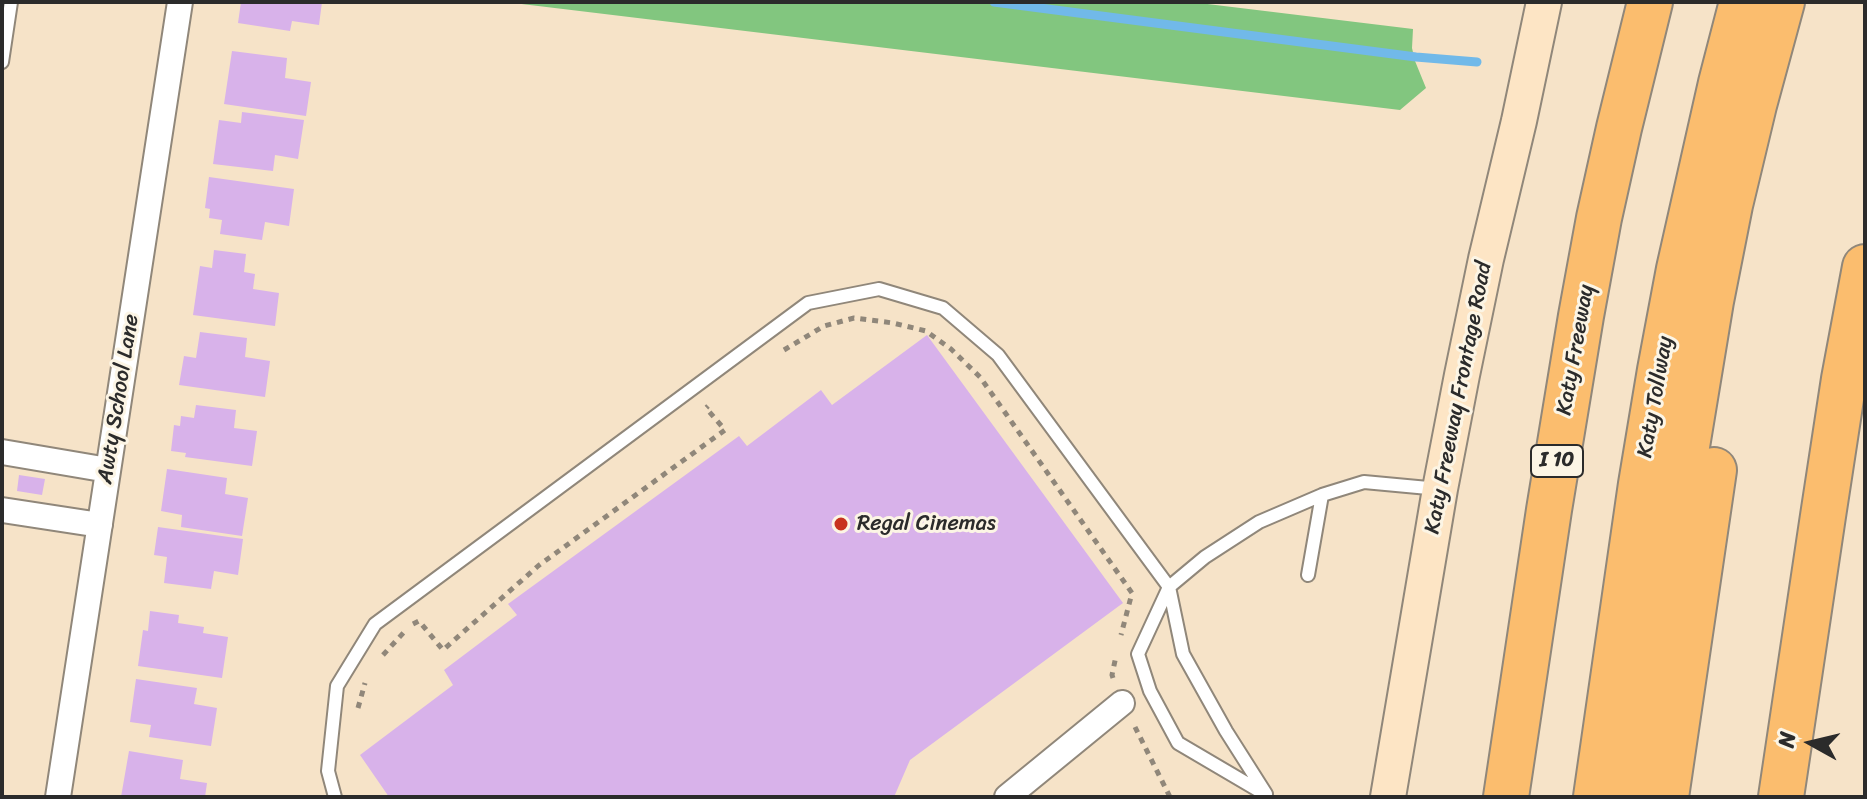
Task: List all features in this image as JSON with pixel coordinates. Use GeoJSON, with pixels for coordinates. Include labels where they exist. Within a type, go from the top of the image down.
{"type":"FeatureCollection","features":[{"type":"Feature","properties":{"kind":"highway","name":"Katy Freeway"},"geometry":{"type":"LineString","coordinates":[[1506,797],[1581,316],[1599,218],[1650,2]]}},
{"type":"Feature","properties":{"kind":"highway","name":"Katy Tollway"},"geometry":{"type":"LineString","coordinates":[[1596,797],[1660,370],[1686,238],[1742,2]]}},
{"type":"Feature","properties":{"kind":"highway"},"geometry":{"type":"LineString","coordinates":[[1666,797],[1708,316],[1730,205],[1782,2]]}},
{"type":"Feature","properties":{"kind":"highway"},"geometry":{"type":"LineString","coordinates":[[1634,797],[1759,205],[1812,2]]}},
{"type":"Feature","properties":{"kind":"highway"},"geometry":{"type":"LineString","coordinates":[[1781,797],[1827,486],[1865,267]]}},
{"type":"Feature","properties":{"kind":"main road","name":"Katy Freeway Frontage Road"},"geometry":{"type":"LineString","coordinates":[[1388,797],[1440,489],[1486,259],[1544,2]]}},
{"type":"Feature","properties":{"kind":"street","name":"Awty School Lane"},"geometry":{"type":"LineString","coordinates":[[58,797],[180,2]]}},
{"type":"Feature","properties":{"kind":"street"},"geometry":{"type":"LineString","coordinates":[[2,452],[108,470]]}},
{"type":"Feature","properties":{"kind":"street"},"geometry":{"type":"LineString","coordinates":[[2,510],[100,525]]}},
{"type":"Feature","properties":{"kind":"street"},"geometry":{"type":"LineString","coordinates":[[1007,797],[1122,703]]}},
{"type":"Feature","properties":{"kind":"lane"},"geometry":{"type":"LineString","coordinates":[[2,62],[11,2]]}},
{"type":"Feature","properties":{"kind":"lane"},"geometry":{"type":"LineString","coordinates":[[335,797],[328,771],[337,686],[375,624],[808,303],[879,289],[943,308],[998,355],[1169,587],[1183,654],[1266,794],[1178,743],[1150,691],[1138,654],[1169,587],[1205,557],[1259,522],[1322,495],[1364,482],[1440,489]]}},
{"type":"Feature","properties":{"kind":"lane"},"geometry":{"type":"LineString","coordinates":[[1308,575],[1322,495]]}},
{"type":"Feature","properties":{"kind":"path"},"geometry":{"type":"LineString","coordinates":[[779,354],[824,326],[854,318],[926,331],[951,349],[980,377],[1132,593],[1120,638]]}},
{"type":"Feature","properties":{"kind":"path"},"geometry":{"type":"LineString","coordinates":[[379,659],[411,624],[419,621],[443,650],[538,566],[725,430],[706,408],[718,399]]}},
{"type":"Feature","properties":{"kind":"path"},"geometry":{"type":"LineString","coordinates":[[1117,650],[1112,675],[1122,703],[1170,797]]}},
{"type":"Feature","properties":{"kind":"path"},"geometry":{"type":"LineString","coordinates":[[358,709],[369,670]]}},
{"type":"Feature","properties":{"kind":"green space"},"geometry":{"type":"Polygon","coordinates":[[[505,2],[1191,2],[1413,29],[1412,48],[1426,88],[1400,110],[505,2]]]}},
{"type":"Feature","properties":{"kind":"building"},"geometry":{"type":"Polygon","coordinates":[[[241,2],[322,2],[319,25],[292,21],[290,31],[238,23],[241,2]]]}},
{"type":"Feature","properties":{"kind":"building"},"geometry":{"type":"Polygon","coordinates":[[[232,51],[287,58],[285,78],[311,82],[306,116],[224,104],[232,51]]]}},
{"type":"Feature","properties":{"kind":"building"},"geometry":{"type":"Polygon","coordinates":[[[242,112],[304,120],[298,159],[275,155],[273,171],[213,164],[219,120],[241,123],[242,112]]]}},
{"type":"Feature","properties":{"kind":"building"},"geometry":{"type":"Polygon","coordinates":[[[209,177],[294,189],[289,226],[265,222],[262,240],[220,234],[222,220],[209,218],[210,209],[205,208],[209,177]]]}},
{"type":"Feature","properties":{"kind":"building"},"geometry":{"type":"Polygon","coordinates":[[[214,250],[246,254],[244,272],[255,274],[253,289],[279,293],[275,326],[193,315],[200,266],[212,268],[214,250]]]}},
{"type":"Feature","properties":{"kind":"building"},"geometry":{"type":"Polygon","coordinates":[[[200,332],[247,338],[245,357],[270,361],[265,397],[179,385],[184,356],[196,358],[200,332]]]}},
{"type":"Feature","properties":{"kind":"building","name":"Regal Cinemas"},"geometry":{"type":"Polygon","coordinates":[[[927,335],[1123,603],[910,760],[894,797],[389,797],[360,755],[453,685],[444,670],[517,615],[508,604],[739,436],[747,446],[821,390],[832,405],[927,335]]]}},
{"type":"Feature","properties":{"kind":"building"},"geometry":{"type":"Polygon","coordinates":[[[196,405],[236,410],[234,428],[257,431],[252,466],[185,457],[186,453],[171,451],[174,425],[180,426],[181,416],[194,418],[196,405]]]}},
{"type":"Feature","properties":{"kind":"building"},"geometry":{"type":"Polygon","coordinates":[[[167,469],[227,478],[225,494],[248,498],[242,536],[181,527],[182,515],[161,511],[167,469]]]}},
{"type":"Feature","properties":{"kind":"building"},"geometry":{"type":"Polygon","coordinates":[[[19,475],[45,479],[42,495],[17,491],[19,475]]]}},
{"type":"Feature","properties":{"kind":"building"},"geometry":{"type":"Polygon","coordinates":[[[158,527],[243,539],[238,575],[214,571],[211,589],[164,583],[167,557],[154,555],[158,527]]]}},
{"type":"Feature","properties":{"kind":"building"},"geometry":{"type":"Polygon","coordinates":[[[150,611],[179,615],[178,623],[204,627],[203,633],[228,637],[222,678],[138,666],[143,630],[148,631],[150,611]]]}},
{"type":"Feature","properties":{"kind":"building"},"geometry":{"type":"Polygon","coordinates":[[[136,679],[197,688],[194,704],[217,708],[211,746],[149,737],[151,725],[130,722],[136,679]]]}},
{"type":"Feature","properties":{"kind":"building"},"geometry":{"type":"Polygon","coordinates":[[[129,751],[183,760],[180,779],[207,783],[205,797],[121,797],[129,751]]]}},
{"type":"Feature","properties":{"kind":"waterway"},"geometry":{"type":"LineString","coordinates":[[994,2],[1416,57],[1477,62]]}},
{"type":"Feature","properties":{"kind":"place","name":"Regal Cinemas"},"geometry":{"type":"Point","coordinates":[841,524]}}]}
